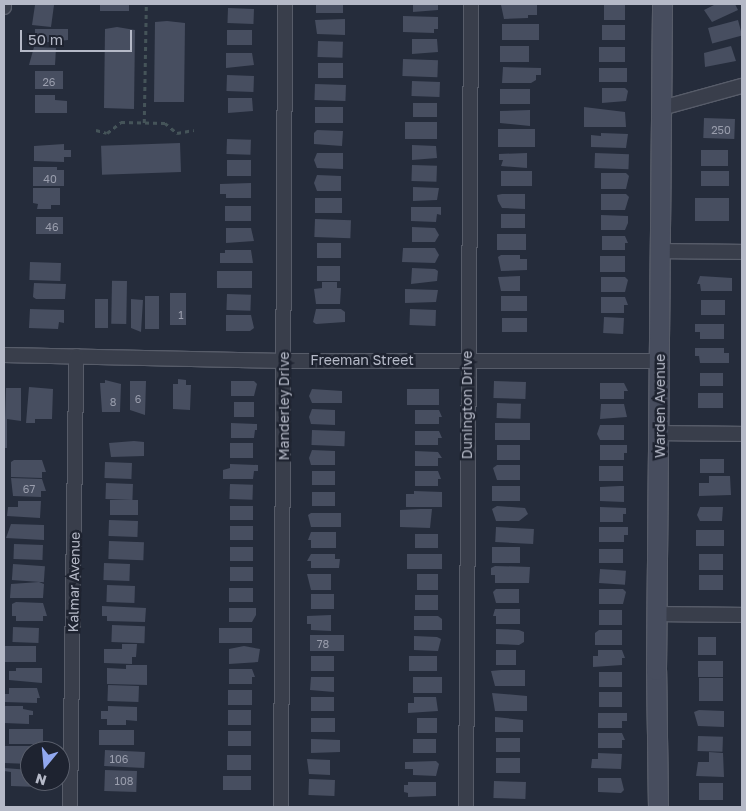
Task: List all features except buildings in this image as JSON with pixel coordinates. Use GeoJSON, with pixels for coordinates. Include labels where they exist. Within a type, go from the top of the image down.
{"type":"FeatureCollection","features":[{"type":"Feature","properties":{"kind":"main road","name":"Warden Avenue"},"geometry":{"type":"LineString","coordinates":[[658,807],[662,4]]}},
{"type":"Feature","properties":{"kind":"street","name":"Manderley Drive"},"geometry":{"type":"LineString","coordinates":[[281,807],[285,361],[285,4]]}},
{"type":"Feature","properties":{"kind":"street","name":"Dunington Drive"},"geometry":{"type":"LineString","coordinates":[[466,807],[467,359],[471,4]]}},
{"type":"Feature","properties":{"kind":"street"},"geometry":{"type":"LineString","coordinates":[[662,108],[742,86]]}},
{"type":"Feature","properties":{"kind":"street"},"geometry":{"type":"LineString","coordinates":[[660,251],[742,252]]}},
{"type":"Feature","properties":{"kind":"street","name":"Freeman Street"},"geometry":{"type":"LineString","coordinates":[[4,355],[285,361],[467,359],[660,361]]}},
{"type":"Feature","properties":{"kind":"street","name":"Kalmar Avenue"},"geometry":{"type":"LineString","coordinates":[[70,807],[76,356]]}},
{"type":"Feature","properties":{"kind":"street"},"geometry":{"type":"LineString","coordinates":[[660,433],[742,434]]}},
{"type":"Feature","properties":{"kind":"street"},"geometry":{"type":"LineString","coordinates":[[659,614],[742,616]]}},
{"type":"Feature","properties":{"kind":"path"},"geometry":{"type":"LineString","coordinates":[[144,123],[146,4]]}},
{"type":"Feature","properties":{"kind":"path"},"geometry":{"type":"LineString","coordinates":[[96,130],[107,133],[121,122],[165,123],[177,133],[194,130]]}}]}
